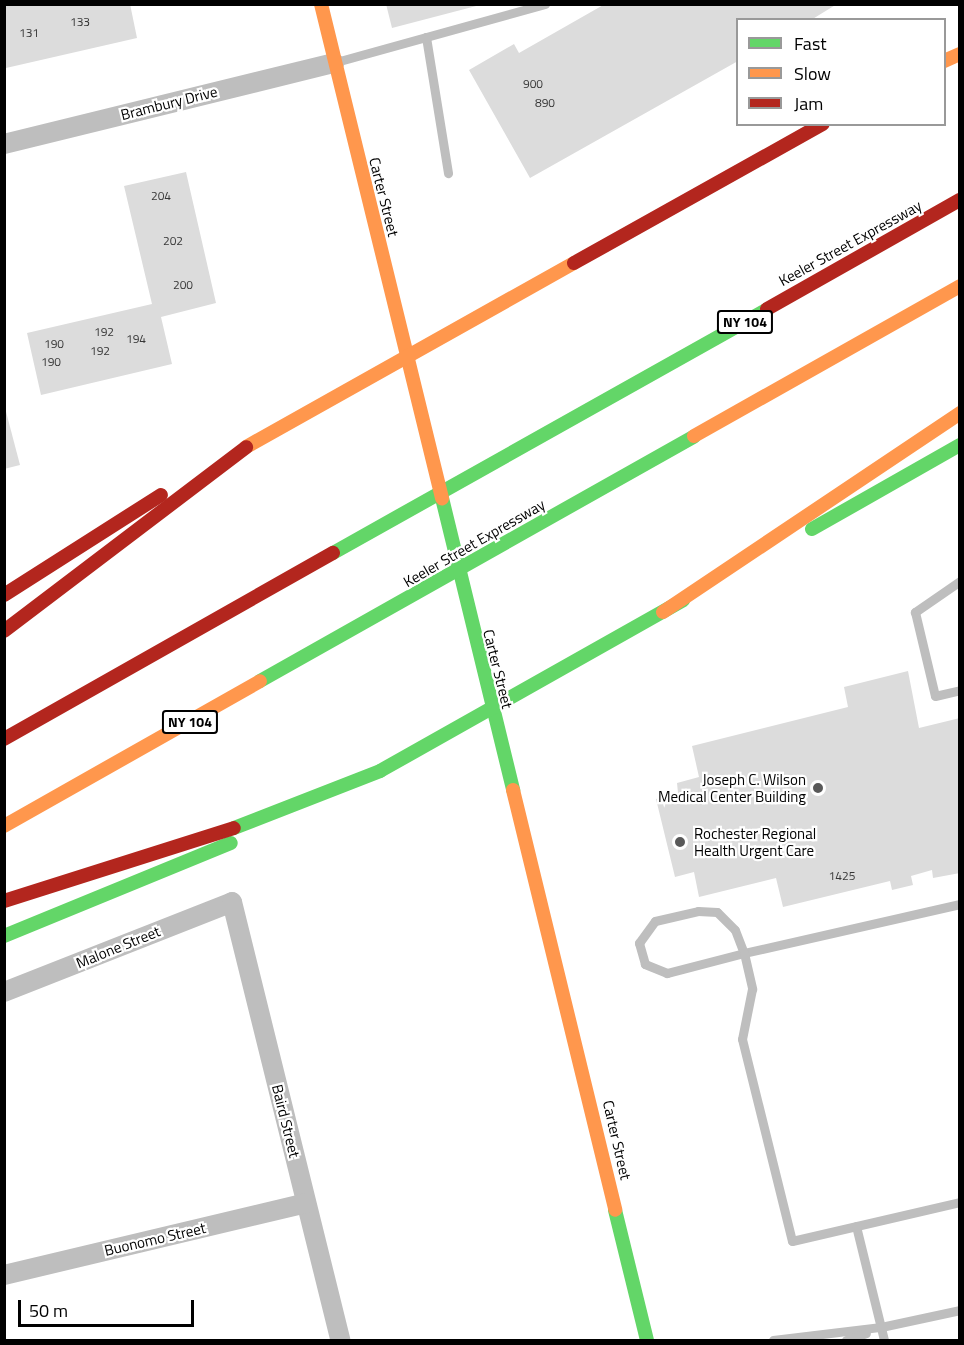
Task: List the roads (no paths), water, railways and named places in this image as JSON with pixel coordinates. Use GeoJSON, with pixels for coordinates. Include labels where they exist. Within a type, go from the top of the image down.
{"type":"FeatureCollection","features":[{"type":"Feature","properties":{"kind":"main road","name":"Carter Street"},"geometry":{"type":"LineString","coordinates":[[321,4],[491,711],[647,1341]]}},
{"type":"Feature","properties":{"kind":"main road"},"geometry":{"type":"LineString","coordinates":[[946,55],[960,48]]}},
{"type":"Feature","properties":{"kind":"main road"},"geometry":{"type":"LineString","coordinates":[[946,61],[960,54]]}},
{"type":"Feature","properties":{"kind":"main road"},"geometry":{"type":"LineString","coordinates":[[4,595],[246,447],[819,126]]}},
{"type":"Feature","properties":{"kind":"main road","name":"Keeler Street Expressway"},"geometry":{"type":"LineString","coordinates":[[4,739],[960,200]]}},
{"type":"Feature","properties":{"kind":"main road","name":"Keeler Street Expressway"},"geometry":{"type":"LineString","coordinates":[[4,826],[376,618],[960,286]]}},
{"type":"Feature","properties":{"kind":"main road"},"geometry":{"type":"LineString","coordinates":[[663,612],[960,413]]}},
{"type":"Feature","properties":{"kind":"main road"},"geometry":{"type":"LineString","coordinates":[[4,936],[246,836],[380,771],[491,711],[960,445]]}},
{"type":"Feature","properties":{"kind":"main road"},"geometry":{"type":"LineString","coordinates":[[4,631],[246,447]]}},
{"type":"Feature","properties":{"kind":"main road"},"geometry":{"type":"LineString","coordinates":[[4,901],[248,824],[380,771]]}},
{"type":"Feature","properties":{"kind":"street","name":"Brambury Drive"},"geometry":{"type":"LineString","coordinates":[[4,144],[334,63]]}},
{"type":"Feature","properties":{"kind":"street","name":"Malone Street"},"geometry":{"type":"LineString","coordinates":[[4,992],[232,902]]}},
{"type":"Feature","properties":{"kind":"street","name":"Baird Street"},"geometry":{"type":"LineString","coordinates":[[232,902],[340,1341]]}},
{"type":"Feature","properties":{"kind":"street","name":"Buonomo Street"},"geometry":{"type":"LineString","coordinates":[[4,1275],[306,1203]]}},
{"type":"Feature","properties":{"kind":"lane"},"geometry":{"type":"LineString","coordinates":[[334,63],[545,4]]}},
{"type":"Feature","properties":{"kind":"lane"},"geometry":{"type":"LineString","coordinates":[[426,38],[448,172]]}},
{"type":"Feature","properties":{"kind":"lane"},"geometry":{"type":"LineString","coordinates":[[960,581],[915,612],[934,696],[960,690]]}},
{"type":"Feature","properties":{"kind":"lane"},"geometry":{"type":"LineString","coordinates":[[960,904],[744,953],[658,974],[645,964],[639,943],[655,921],[708,909],[726,918],[744,953],[753,1000],[742,1039],[792,1241],[960,1202]]}},
{"type":"Feature","properties":{"kind":"lane"},"geometry":{"type":"LineString","coordinates":[[855,1226],[885,1341]]}},
{"type":"Feature","properties":{"kind":"lane"},"geometry":{"type":"LineString","coordinates":[[773,1341],[881,1327],[960,1310]]}},
{"type":"Feature","properties":{"kind":"lane"},"geometry":{"type":"LineString","coordinates":[[846,1341],[881,1327]]}},
{"type":"Feature","properties":{"kind":"place","name":"Joseph C. Wilson Medical Center Building"},"geometry":{"type":"Point","coordinates":[818,788]}},
{"type":"Feature","properties":{"kind":"place","name":"Rochester Regional Health Urgent Care"},"geometry":{"type":"Point","coordinates":[680,842]}}]}
